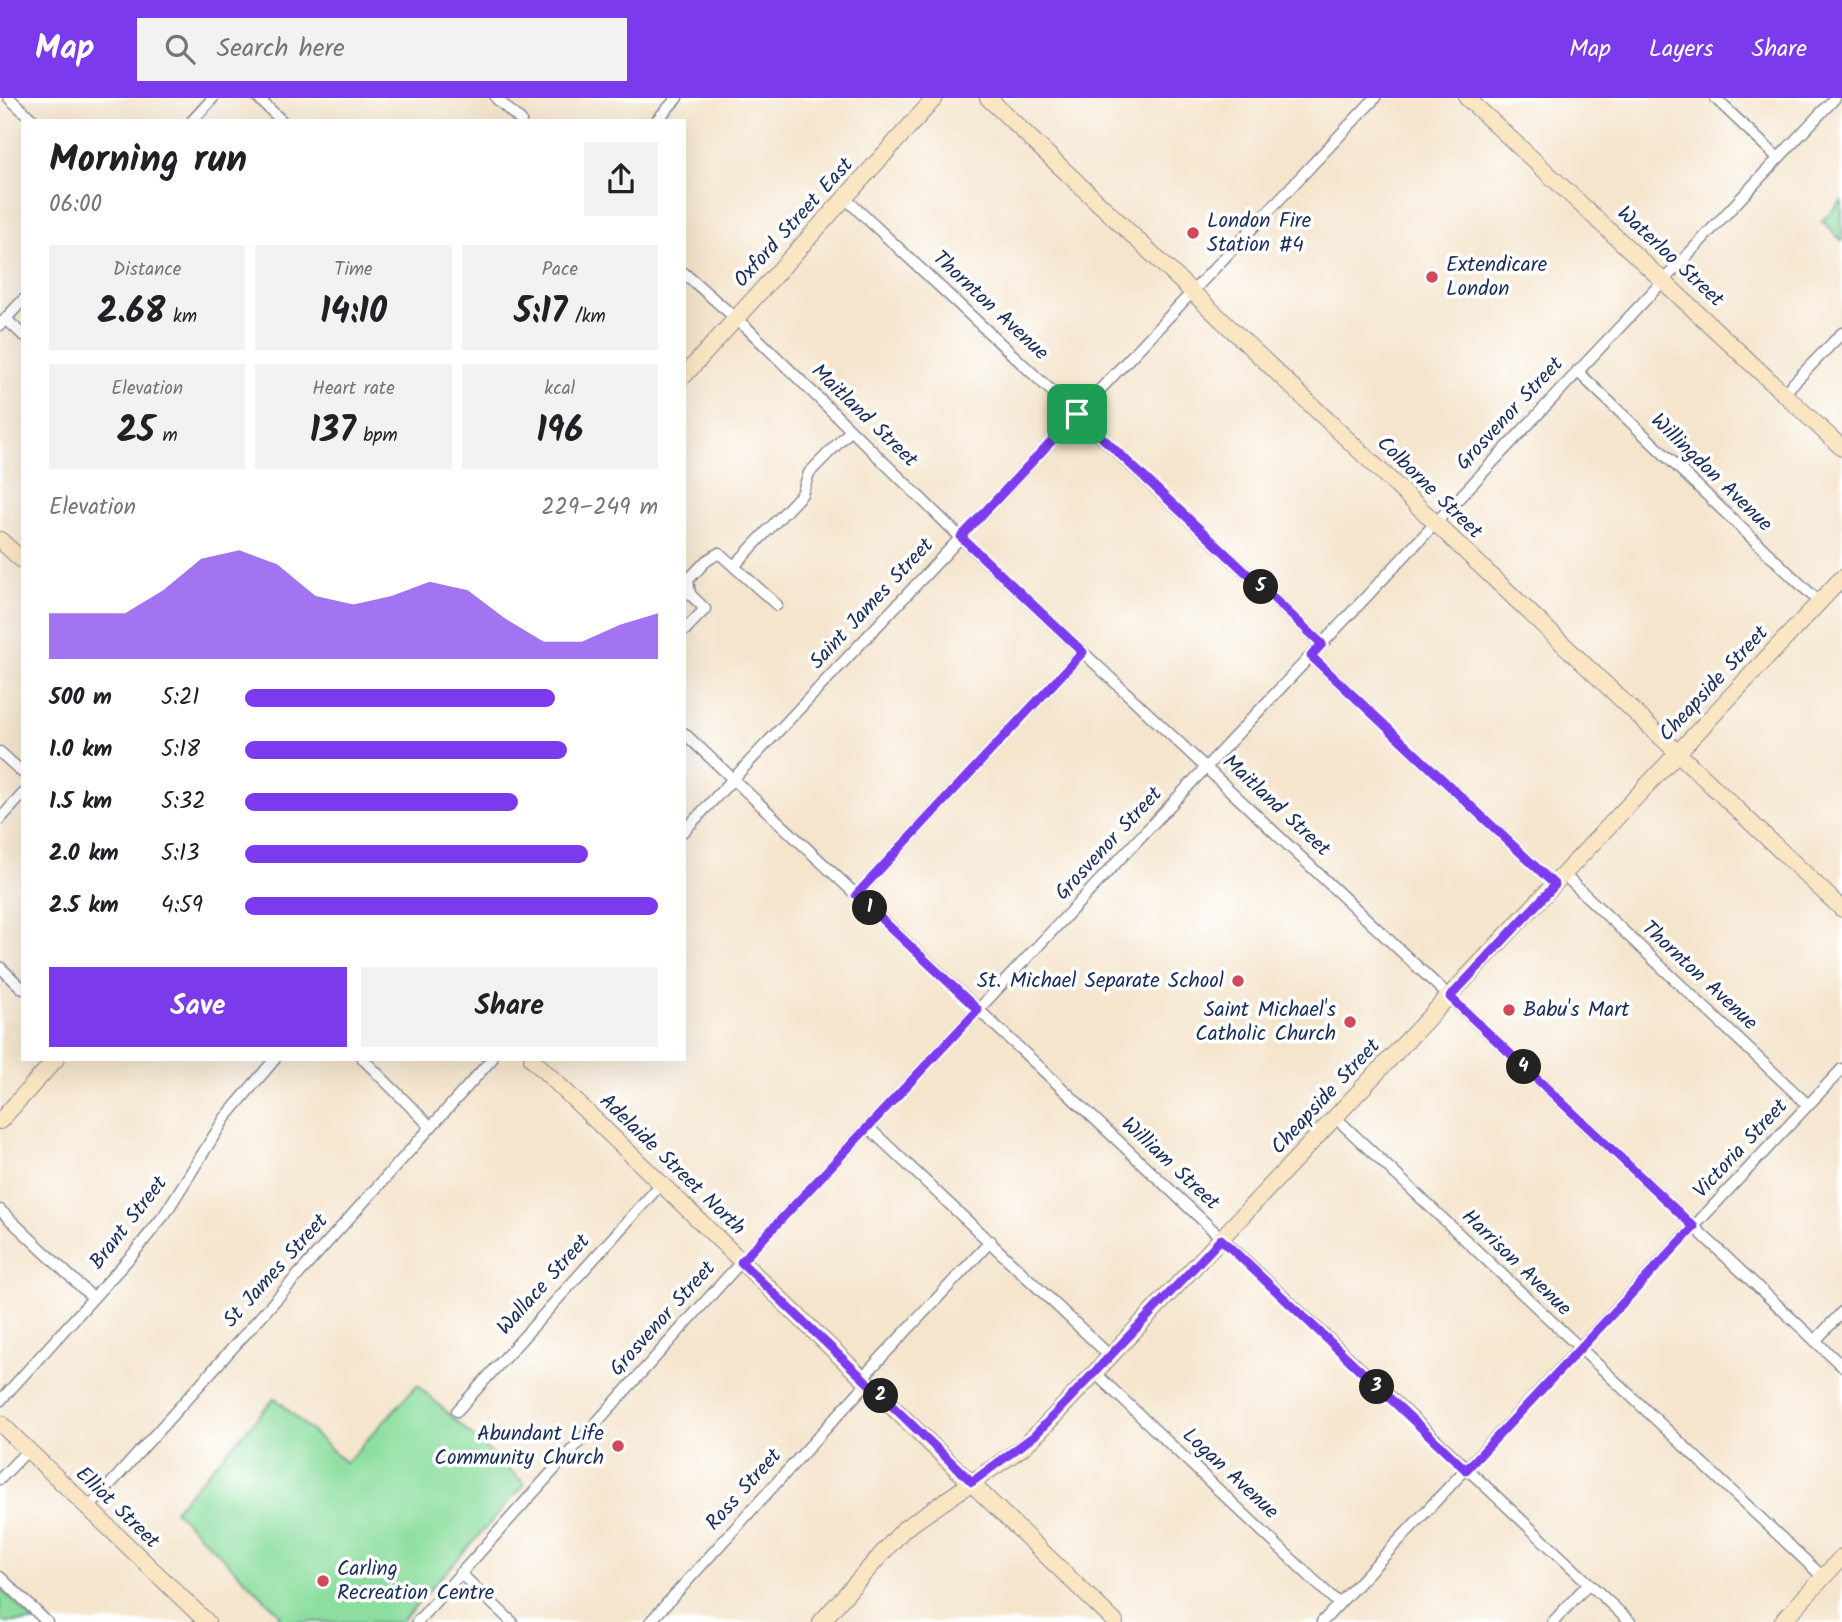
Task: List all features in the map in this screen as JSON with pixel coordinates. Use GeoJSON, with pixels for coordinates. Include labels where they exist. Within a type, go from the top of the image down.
{"type":"FeatureCollection","features":[{"type":"Feature","properties":{"kind":"street"},"geometry":{"type":"LineString","coordinates":[[9,98],[32,119]]}},
{"type":"Feature","properties":{"kind":"street"},"geometry":{"type":"LineString","coordinates":[[194,119],[213,98]]}},
{"type":"Feature","properties":{"kind":"street"},"geometry":{"type":"LineString","coordinates":[[258,98],[280,119]]}},
{"type":"Feature","properties":{"kind":"street"},"geometry":{"type":"LineString","coordinates":[[496,98],[519,119]]}},
{"type":"Feature","properties":{"kind":"street"},"geometry":{"type":"LineString","coordinates":[[658,119],[677,98]]}},
{"type":"Feature","properties":{"kind":"street","name":"Oxford Street East"},"geometry":{"type":"LineString","coordinates":[[686,374],[935,98]]}},
{"type":"Feature","properties":{"kind":"street","name":"Colborne Street"},"geometry":{"type":"LineString","coordinates":[[988,98],[1842,909]]}},
{"type":"Feature","properties":{"kind":"street","name":"Saint James Street"},"geometry":{"type":"LineString","coordinates":[[686,829],[1375,98]]}},
{"type":"Feature","properties":{"kind":"street","name":"Waterloo Street"},"geometry":{"type":"LineString","coordinates":[[1468,98],[1842,448]]}},
{"type":"Feature","properties":{"kind":"street"},"geometry":{"type":"LineString","coordinates":[[1715,98],[1777,157]]}},
{"type":"Feature","properties":{"kind":"street","name":"Grosvenor Street"},"geometry":{"type":"LineString","coordinates":[[417,1622],[741,1262],[1835,98]]}},
{"type":"Feature","properties":{"kind":"street","name":"Thornton Avenue"},"geometry":{"type":"LineString","coordinates":[[845,198],[1322,644]]}},
{"type":"Feature","properties":{"kind":"street","name":"Maitland Street"},"geometry":{"type":"LineString","coordinates":[[686,275],[736,319],[961,537],[1842,1366]]}},
{"type":"Feature","properties":{"kind":"street"},"geometry":{"type":"LineString","coordinates":[[21,302],[3,322],[21,334]]}},
{"type":"Feature","properties":{"kind":"street"},"geometry":{"type":"LineString","coordinates":[[1784,393],[1842,333]]}},
{"type":"Feature","properties":{"kind":"street","name":"Willingdon Avenue"},"geometry":{"type":"LineString","coordinates":[[1577,372],[1819,602]]}},
{"type":"Feature","properties":{"kind":"street"},"geometry":{"type":"LineString","coordinates":[[735,565],[802,494],[809,472],[851,430]]}},
{"type":"Feature","properties":{"kind":"street"},"geometry":{"type":"LineString","coordinates":[[0,540],[21,559]]}},
{"type":"Feature","properties":{"kind":"street"},"geometry":{"type":"LineString","coordinates":[[686,629],[705,609],[690,594],[688,580],[706,561],[719,553],[777,605]]}},
{"type":"Feature","properties":{"kind":"street","name":"Cheapside Street"},"geometry":{"type":"LineString","coordinates":[[821,1622],[904,1530],[1022,1448],[1336,1118],[1842,578]]}},
{"type":"Feature","properties":{"kind":"street"},"geometry":{"type":"LineString","coordinates":[[856,895],[1083,652]]}},
{"type":"Feature","properties":{"kind":"street","name":"Thornton Avenue"},"geometry":{"type":"LineString","coordinates":[[1311,656],[1808,1105]]}},
{"type":"Feature","properties":{"kind":"street","name":"William Street"},"geometry":{"type":"LineString","coordinates":[[686,735],[1630,1622]]}},
{"type":"Feature","properties":{"kind":"street"},"geometry":{"type":"LineString","coordinates":[[0,752],[21,772]]}},
{"type":"Feature","properties":{"kind":"street"},"geometry":{"type":"LineString","coordinates":[[0,819],[21,796]]}},
{"type":"Feature","properties":{"kind":"street"},"geometry":{"type":"LineString","coordinates":[[0,967],[21,987]]}},
{"type":"Feature","properties":{"kind":"street"},"geometry":{"type":"LineString","coordinates":[[0,1121],[54,1061]]}},
{"type":"Feature","properties":{"kind":"street","name":"Brant Street"},"geometry":{"type":"LineString","coordinates":[[0,1401],[165,1214],[225,1118],[273,1061]]}},
{"type":"Feature","properties":{"kind":"street"},"geometry":{"type":"LineString","coordinates":[[365,1061],[431,1128]]}},
{"type":"Feature","properties":{"kind":"street","name":"St James Street"},"geometry":{"type":"LineString","coordinates":[[88,1509],[490,1061]]}},
{"type":"Feature","properties":{"kind":"street","name":"Adelaide Street North"},"geometry":{"type":"LineString","coordinates":[[535,1061],[1115,1622]]}},
{"type":"Feature","properties":{"kind":"street","name":"Victoria Street"},"geometry":{"type":"LineString","coordinates":[[1322,1622],[1842,1069]]}},
{"type":"Feature","properties":{"kind":"street","name":"Harrison Avenue"},"geometry":{"type":"LineString","coordinates":[[1336,1118],[1824,1578]]}},
{"type":"Feature","properties":{"kind":"street"},"geometry":{"type":"LineString","coordinates":[[868,1127],[1110,1356]]}},
{"type":"Feature","properties":{"kind":"street","name":"Wallace Street"},"geometry":{"type":"LineString","coordinates":[[457,1411],[661,1184]]}},
{"type":"Feature","properties":{"kind":"street"},"geometry":{"type":"LineString","coordinates":[[0,1210],[93,1298]]}},
{"type":"Feature","properties":{"kind":"street","name":"Ross Street"},"geometry":{"type":"LineString","coordinates":[[650,1622],[991,1241]]}},
{"type":"Feature","properties":{"kind":"street"},"geometry":{"type":"LineString","coordinates":[[1815,1341],[1842,1312]]}},
{"type":"Feature","properties":{"kind":"street","name":"Logan Avenue"},"geometry":{"type":"LineString","coordinates":[[1095,1373],[1339,1604]]}},
{"type":"Feature","properties":{"kind":"street","name":"Elliot Street"},"geometry":{"type":"LineString","coordinates":[[0,1423],[206,1622]]}},
{"type":"Feature","properties":{"kind":"street"},"geometry":{"type":"LineString","coordinates":[[0,1479],[27,1451]]}},
{"type":"Feature","properties":{"kind":"street"},"geometry":{"type":"LineString","coordinates":[[1782,1622],[1842,1558]]}},
{"type":"Feature","properties":{"kind":"street"},"geometry":{"type":"LineString","coordinates":[[460,1573],[512,1622]]}},
{"type":"Feature","properties":{"kind":"street"},"geometry":{"type":"LineString","coordinates":[[0,1577],[47,1622]]}},
{"type":"Feature","properties":{"kind":"street"},"geometry":{"type":"LineString","coordinates":[[1553,1622],[1589,1583]]}},
{"type":"Feature","properties":{"kind":"green space"},"geometry":{"type":"Polygon","coordinates":[[[1842,201],[1842,241],[1822,221],[1842,201]]]}},
{"type":"Feature","properties":{"kind":"green space"},"geometry":{"type":"Polygon","coordinates":[[[417,1385],[525,1484],[401,1622],[275,1622],[281,1615],[174,1510],[275,1398],[346,1463],[417,1385]]]}},
{"type":"Feature","properties":{"kind":"green space"},"geometry":{"type":"Polygon","coordinates":[[[0,1588],[35,1622],[0,1622],[0,1588]]]}},
{"type":"Feature","properties":{"kind":"place","name":"London Fire Station #4"},"geometry":{"type":"Point","coordinates":[1193,233]}},
{"type":"Feature","properties":{"kind":"place","name":"Extendicare London"},"geometry":{"type":"Point","coordinates":[1432,277]}},
{"type":"Feature","properties":{"kind":"place","name":"St. Michael Separate School"},"geometry":{"type":"Point","coordinates":[1238,981]}},
{"type":"Feature","properties":{"kind":"place","name":"Babu's Mart"},"geometry":{"type":"Point","coordinates":[1509,1010]}},
{"type":"Feature","properties":{"kind":"place","name":"Saint Michael's Catholic Church"},"geometry":{"type":"Point","coordinates":[1350,1022]}},
{"type":"Feature","properties":{"kind":"place","name":"Abundant Life Community Church"},"geometry":{"type":"Point","coordinates":[618,1446]}},
{"type":"Feature","properties":{"kind":"place","name":"Carling Recreation Centre"},"geometry":{"type":"Point","coordinates":[323,1581]}},
{"type":"Feature","properties":{"kind":"route"},"geometry":{"type":"LineString","coordinates":[[1077,414],[1322,644],[1311,656],[1555,885],[1450,997],[1694,1227],[1466,1470],[1221,1239],[1022,1448],[972,1482],[741,1262],[978,1010],[856,895],[1083,652],[961,537],[1077,414]]}}]}
